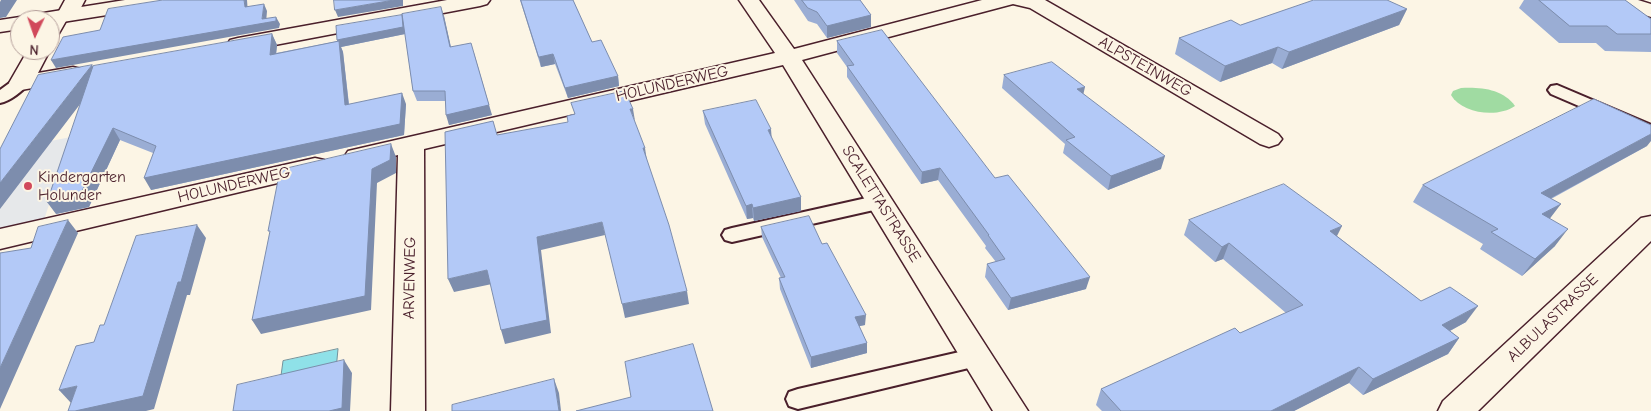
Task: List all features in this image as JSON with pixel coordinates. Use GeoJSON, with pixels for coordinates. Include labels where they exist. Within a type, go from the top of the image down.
{"type":"FeatureCollection","features":[{"type":"Feature","properties":{"kind":"street"},"geometry":{"type":"LineString","coordinates":[[60,16],[164,0]]}},
{"type":"Feature","properties":{"kind":"street"},"geometry":{"type":"LineString","coordinates":[[220,48],[480,0]]}},
{"type":"Feature","properties":{"kind":"street","name":"SCALETTASTRASSE"},"geometry":{"type":"LineString","coordinates":[[749,0],[789,57],[1011,411]]}},
{"type":"Feature","properties":{"kind":"street"},"geometry":{"type":"LineString","coordinates":[[789,57],[1006,0]]}},
{"type":"Feature","properties":{"kind":"street","name":"ALPSTEINWEG"},"geometry":{"type":"LineString","coordinates":[[1020,0],[1037,4],[1269,139]]}},
{"type":"Feature","properties":{"kind":"street"},"geometry":{"type":"LineString","coordinates":[[1618,0],[1651,11]]}},
{"type":"Feature","properties":{"kind":"street","name":"HOLUNDERWEG"},"geometry":{"type":"LineString","coordinates":[[0,238],[789,57]]}},
{"type":"Feature","properties":{"kind":"street"},"geometry":{"type":"LineString","coordinates":[[21,83],[34,60]]}},
{"type":"Feature","properties":{"kind":"street"},"geometry":{"type":"LineString","coordinates":[[21,83],[97,70]]}},
{"type":"Feature","properties":{"kind":"street","name":"ARVENWEG"},"geometry":{"type":"LineString","coordinates":[[408,411],[411,144]]}},
{"type":"Feature","properties":{"kind":"street","name":"ALBULASTRASSE"},"geometry":{"type":"LineString","coordinates":[[1455,411],[1651,225]]}},
{"type":"Feature","properties":{"kind":"lane"},"geometry":{"type":"LineString","coordinates":[[0,98],[21,83]]}},
{"type":"Feature","properties":{"kind":"lane"},"geometry":{"type":"LineString","coordinates":[[1558,90],[1651,132]]}},
{"type":"Feature","properties":{"kind":"lane"},"geometry":{"type":"LineString","coordinates":[[732,234],[880,202]]}},
{"type":"Feature","properties":{"kind":"lane"},"geometry":{"type":"LineString","coordinates":[[798,399],[977,356]]}},
{"type":"Feature","properties":{"kind":"shaded area","name":"Kindergarten Holunder"},"geometry":{"type":"Polygon","coordinates":[[[71,137],[44,220],[0,229],[0,151],[71,137]]]}},
{"type":"Feature","properties":{"kind":"green space"},"geometry":{"type":"Polygon","coordinates":[[[1461,88],[1491,90],[1510,100],[1515,106],[1508,110],[1490,113],[1472,110],[1456,101],[1451,95],[1453,91],[1461,88]]]}},
{"type":"Feature","properties":{"kind":"water"},"geometry":{"type":"Polygon","coordinates":[[[338,349],[336,370],[280,383],[283,361],[338,349]]]}},
{"type":"Feature","properties":{"kind":"building"},"geometry":{"type":"Polygon","coordinates":[[[163,0],[244,0],[245,7],[264,4],[262,19],[276,17],[276,21],[60,58],[60,43],[63,37],[100,30],[108,9],[163,0]]]}},
{"type":"Feature","properties":{"kind":"building"},"geometry":{"type":"Polygon","coordinates":[[[334,0],[394,0],[335,10],[334,0]]]}},
{"type":"Feature","properties":{"kind":"building"},"geometry":{"type":"Polygon","coordinates":[[[521,0],[573,0],[592,42],[601,40],[618,76],[565,88],[553,54],[539,57],[521,0]]]}},
{"type":"Feature","properties":{"kind":"building"},"geometry":{"type":"Polygon","coordinates":[[[802,0],[860,0],[871,15],[827,26],[817,12],[808,8],[802,0]]]}},
{"type":"Feature","properties":{"kind":"building"},"geometry":{"type":"Polygon","coordinates":[[[1314,0],[1387,0],[1407,9],[1289,52],[1278,47],[1225,66],[1179,38],[1231,20],[1240,25],[1314,0]]]}},
{"type":"Feature","properties":{"kind":"building"},"geometry":{"type":"Polygon","coordinates":[[[1539,0],[1625,0],[1651,19],[1651,34],[1617,34],[1607,26],[1570,26],[1539,0]]]}},
{"type":"Feature","properties":{"kind":"building"},"geometry":{"type":"Polygon","coordinates":[[[441,7],[450,47],[471,43],[489,105],[446,115],[445,91],[413,91],[402,14],[441,7]]]}},
{"type":"Feature","properties":{"kind":"building"},"geometry":{"type":"Polygon","coordinates":[[[402,15],[403,27],[337,40],[336,26],[402,15]]]}},
{"type":"Feature","properties":{"kind":"building"},"geometry":{"type":"Polygon","coordinates":[[[882,30],[995,178],[1008,175],[1090,277],[1011,298],[987,264],[1005,259],[989,235],[940,168],[922,172],[847,66],[854,65],[837,41],[882,30]]]}},
{"type":"Feature","properties":{"kind":"building"},"geometry":{"type":"Polygon","coordinates":[[[272,34],[270,55],[339,41],[345,105],[402,93],[400,124],[144,178],[156,146],[113,128],[80,195],[47,202],[93,66],[272,34]]]}},
{"type":"Feature","properties":{"kind":"building"},"geometry":{"type":"Polygon","coordinates":[[[1052,62],[1085,87],[1077,89],[1165,156],[1111,176],[1066,140],[1075,137],[1004,75],[1052,62]]]}},
{"type":"Feature","properties":{"kind":"building"},"geometry":{"type":"Polygon","coordinates":[[[92,65],[0,183],[0,149],[38,75],[92,65]]]}},
{"type":"Feature","properties":{"kind":"building"},"geometry":{"type":"Polygon","coordinates":[[[625,91],[633,109],[630,109],[645,148],[643,148],[669,225],[687,291],[622,304],[602,222],[537,237],[547,320],[501,330],[487,270],[448,279],[445,132],[493,121],[497,135],[568,122],[567,116],[575,114],[571,103],[625,91]]]}},
{"type":"Feature","properties":{"kind":"building"},"geometry":{"type":"Polygon","coordinates":[[[1594,99],[1651,125],[1651,134],[1541,193],[1561,204],[1542,214],[1568,229],[1535,259],[1491,232],[1498,229],[1423,185],[1594,99]]]}},
{"type":"Feature","properties":{"kind":"building"},"geometry":{"type":"Polygon","coordinates":[[[756,100],[771,129],[768,130],[801,197],[753,208],[752,204],[746,206],[703,111],[756,100]]]}},
{"type":"Feature","properties":{"kind":"building"},"geometry":{"type":"Polygon","coordinates":[[[391,144],[390,160],[372,169],[365,296],[252,320],[280,170],[391,144]]]}},
{"type":"Feature","properties":{"kind":"building"},"geometry":{"type":"Polygon","coordinates":[[[1284,184],[1342,226],[1330,231],[1421,301],[1450,287],[1478,306],[1442,325],[1459,338],[1373,379],[1359,367],[1271,411],[1121,411],[1101,389],[1235,328],[1240,333],[1303,305],[1229,243],[1222,247],[1189,220],[1284,184]]]}},
{"type":"Feature","properties":{"kind":"building"},"geometry":{"type":"Polygon","coordinates":[[[809,216],[822,244],[827,243],[866,315],[855,317],[867,343],[811,357],[779,278],[785,277],[761,227],[809,216]]]}},
{"type":"Feature","properties":{"kind":"building"},"geometry":{"type":"Polygon","coordinates":[[[68,220],[0,368],[0,253],[31,248],[38,227],[68,220]]]}},
{"type":"Feature","properties":{"kind":"building"},"geometry":{"type":"Polygon","coordinates":[[[197,225],[181,282],[178,282],[143,396],[68,411],[77,386],[59,390],[76,346],[94,342],[100,325],[104,325],[136,236],[197,225]]]}},
{"type":"Feature","properties":{"kind":"building"},"geometry":{"type":"Polygon","coordinates":[[[693,344],[713,411],[576,411],[631,397],[625,362],[693,344]]]}},
{"type":"Feature","properties":{"kind":"building"},"geometry":{"type":"Polygon","coordinates":[[[344,360],[342,408],[329,411],[233,411],[237,385],[344,360]]]}},
{"type":"Feature","properties":{"kind":"building"},"geometry":{"type":"Polygon","coordinates":[[[554,379],[559,411],[452,411],[452,405],[554,379]]]}},
{"type":"Feature","properties":{"kind":"place","name":"Kindergarten Holunder"},"geometry":{"type":"Point","coordinates":[28,186]}}]}
